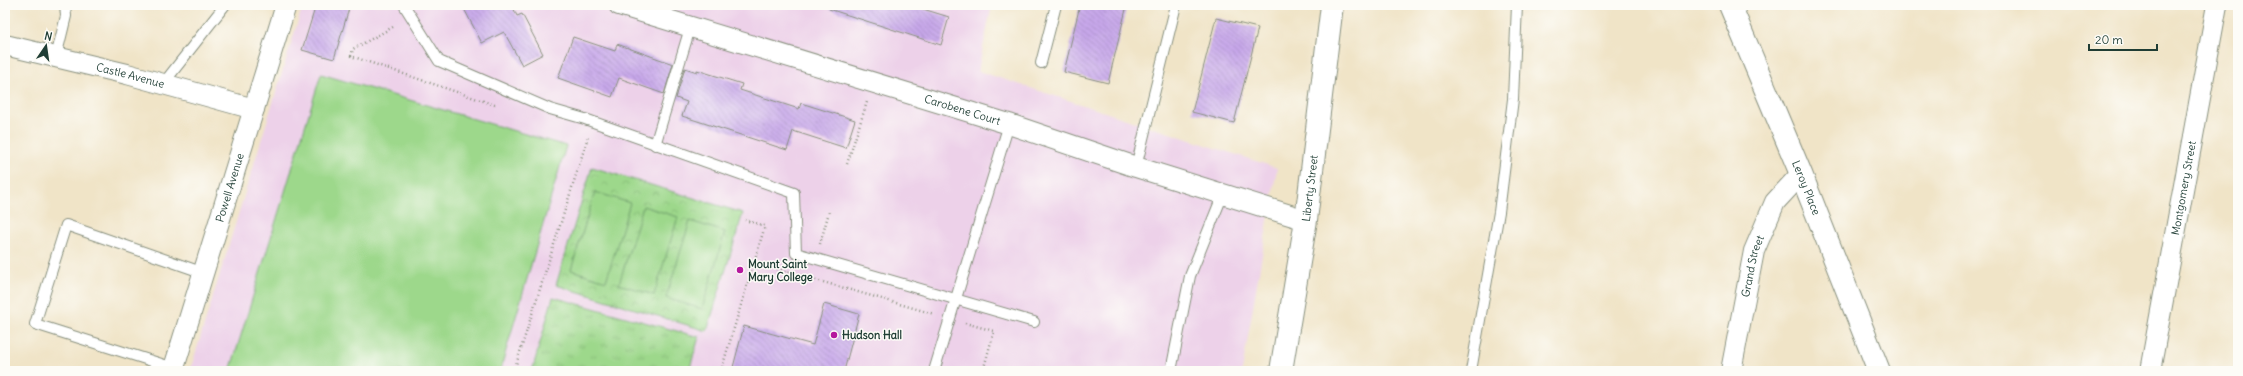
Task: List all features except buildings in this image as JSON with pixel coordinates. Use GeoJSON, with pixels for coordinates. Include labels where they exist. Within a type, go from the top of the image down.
{"type":"FeatureCollection","features":[{"type":"Feature","properties":{"kind":"street","name":"Powell Avenue"},"geometry":{"type":"LineString","coordinates":[[174,370],[286,5]]}},
{"type":"Feature","properties":{"kind":"street","name":"Carobene Court"},"geometry":{"type":"LineString","coordinates":[[618,5],[667,12],[690,28],[1009,124],[1136,167],[1306,220]]}},
{"type":"Feature","properties":{"kind":"street","name":"Liberty Street"},"geometry":{"type":"LineString","coordinates":[[1281,371],[1306,220],[1332,5]]}},
{"type":"Feature","properties":{"kind":"street","name":"Leroy Place"},"geometry":{"type":"LineString","coordinates":[[1730,5],[1801,174],[1879,371]]}},
{"type":"Feature","properties":{"kind":"street","name":"Montgomery Street"},"geometry":{"type":"LineString","coordinates":[[2150,371],[2217,5]]}},
{"type":"Feature","properties":{"kind":"street","name":"Castle Avenue"},"geometry":{"type":"LineString","coordinates":[[5,45],[163,84],[254,109]]}},
{"type":"Feature","properties":{"kind":"street","name":"Grand Street"},"geometry":{"type":"LineString","coordinates":[[1731,371],[1754,251],[1775,202],[1801,174]]}},
{"type":"Feature","properties":{"kind":"lane"},"geometry":{"type":"LineString","coordinates":[[56,57],[66,16],[65,5]]}},
{"type":"Feature","properties":{"kind":"lane"},"geometry":{"type":"LineString","coordinates":[[163,84],[225,5]]}},
{"type":"Feature","properties":{"kind":"lane"},"geometry":{"type":"LineString","coordinates":[[404,5],[438,61],[550,109],[585,119],[794,193],[796,253],[956,301],[1034,322]]}},
{"type":"Feature","properties":{"kind":"lane"},"geometry":{"type":"LineString","coordinates":[[1042,63],[1056,5]]}},
{"type":"Feature","properties":{"kind":"lane"},"geometry":{"type":"LineString","coordinates":[[1136,167],[1176,5]]}},
{"type":"Feature","properties":{"kind":"lane"},"geometry":{"type":"LineString","coordinates":[[1470,371],[1499,212],[1513,99],[1517,5]]}},
{"type":"Feature","properties":{"kind":"lane"},"geometry":{"type":"LineString","coordinates":[[655,145],[690,28]]}},
{"type":"Feature","properties":{"kind":"lane"},"geometry":{"type":"LineString","coordinates":[[934,371],[1009,124]]}},
{"type":"Feature","properties":{"kind":"lane"},"geometry":{"type":"LineString","coordinates":[[1171,371],[1190,276],[1223,194]]}},
{"type":"Feature","properties":{"kind":"lane"},"geometry":{"type":"LineString","coordinates":[[174,370],[35,324],[66,225],[204,273]]}},
{"type":"Feature","properties":{"kind":"path"},"geometry":{"type":"LineString","coordinates":[[847,164],[867,101],[860,99]]}},
{"type":"Feature","properties":{"kind":"path"},"geometry":{"type":"LineString","coordinates":[[514,371],[589,137]]}},
{"type":"Feature","properties":{"kind":"path"},"geometry":{"type":"LineString","coordinates":[[818,248],[829,212]]}},
{"type":"Feature","properties":{"kind":"path"},"geometry":{"type":"LineString","coordinates":[[720,371],[765,226],[745,220]]}},
{"type":"Feature","properties":{"kind":"path"},"geometry":{"type":"LineString","coordinates":[[754,262],[994,331],[983,371]]}},
{"type":"Feature","properties":{"kind":"shaded area","name":"Mount Saint Mary College"},"geometry":{"type":"Polygon","coordinates":[[[303,5],[992,5],[978,71],[1277,168],[1242,371],[190,371],[303,5]]]}},
{"type":"Feature","properties":{"kind":"green space"},"geometry":{"type":"Polygon","coordinates":[[[321,74],[566,146],[500,371],[230,371],[321,74]]]}},
{"type":"Feature","properties":{"kind":"green space"},"geometry":{"type":"Polygon","coordinates":[[[592,167],[743,213],[707,331],[556,285],[592,167]]]}},
{"type":"Feature","properties":{"kind":"green space"},"geometry":{"type":"Polygon","coordinates":[[[595,192],[630,203],[606,281],[571,270],[595,192]]]}},
{"type":"Feature","properties":{"kind":"green space"},"geometry":{"type":"Polygon","coordinates":[[[643,206],[678,217],[654,295],[619,284],[643,206]]]}},
{"type":"Feature","properties":{"kind":"green space"},"geometry":{"type":"Polygon","coordinates":[[[690,221],[725,232],[702,309],[666,298],[690,221]]]}},
{"type":"Feature","properties":{"kind":"green space"},"geometry":{"type":"Polygon","coordinates":[[[553,297],[699,337],[689,371],[532,371],[553,297]]]}},
{"type":"Feature","properties":{"kind":"place","name":"Mount Saint Mary College"},"geometry":{"type":"Point","coordinates":[740,270]}},
{"type":"Feature","properties":{"kind":"place","name":"Hudson Hall"},"geometry":{"type":"Point","coordinates":[834,335]}}]}
